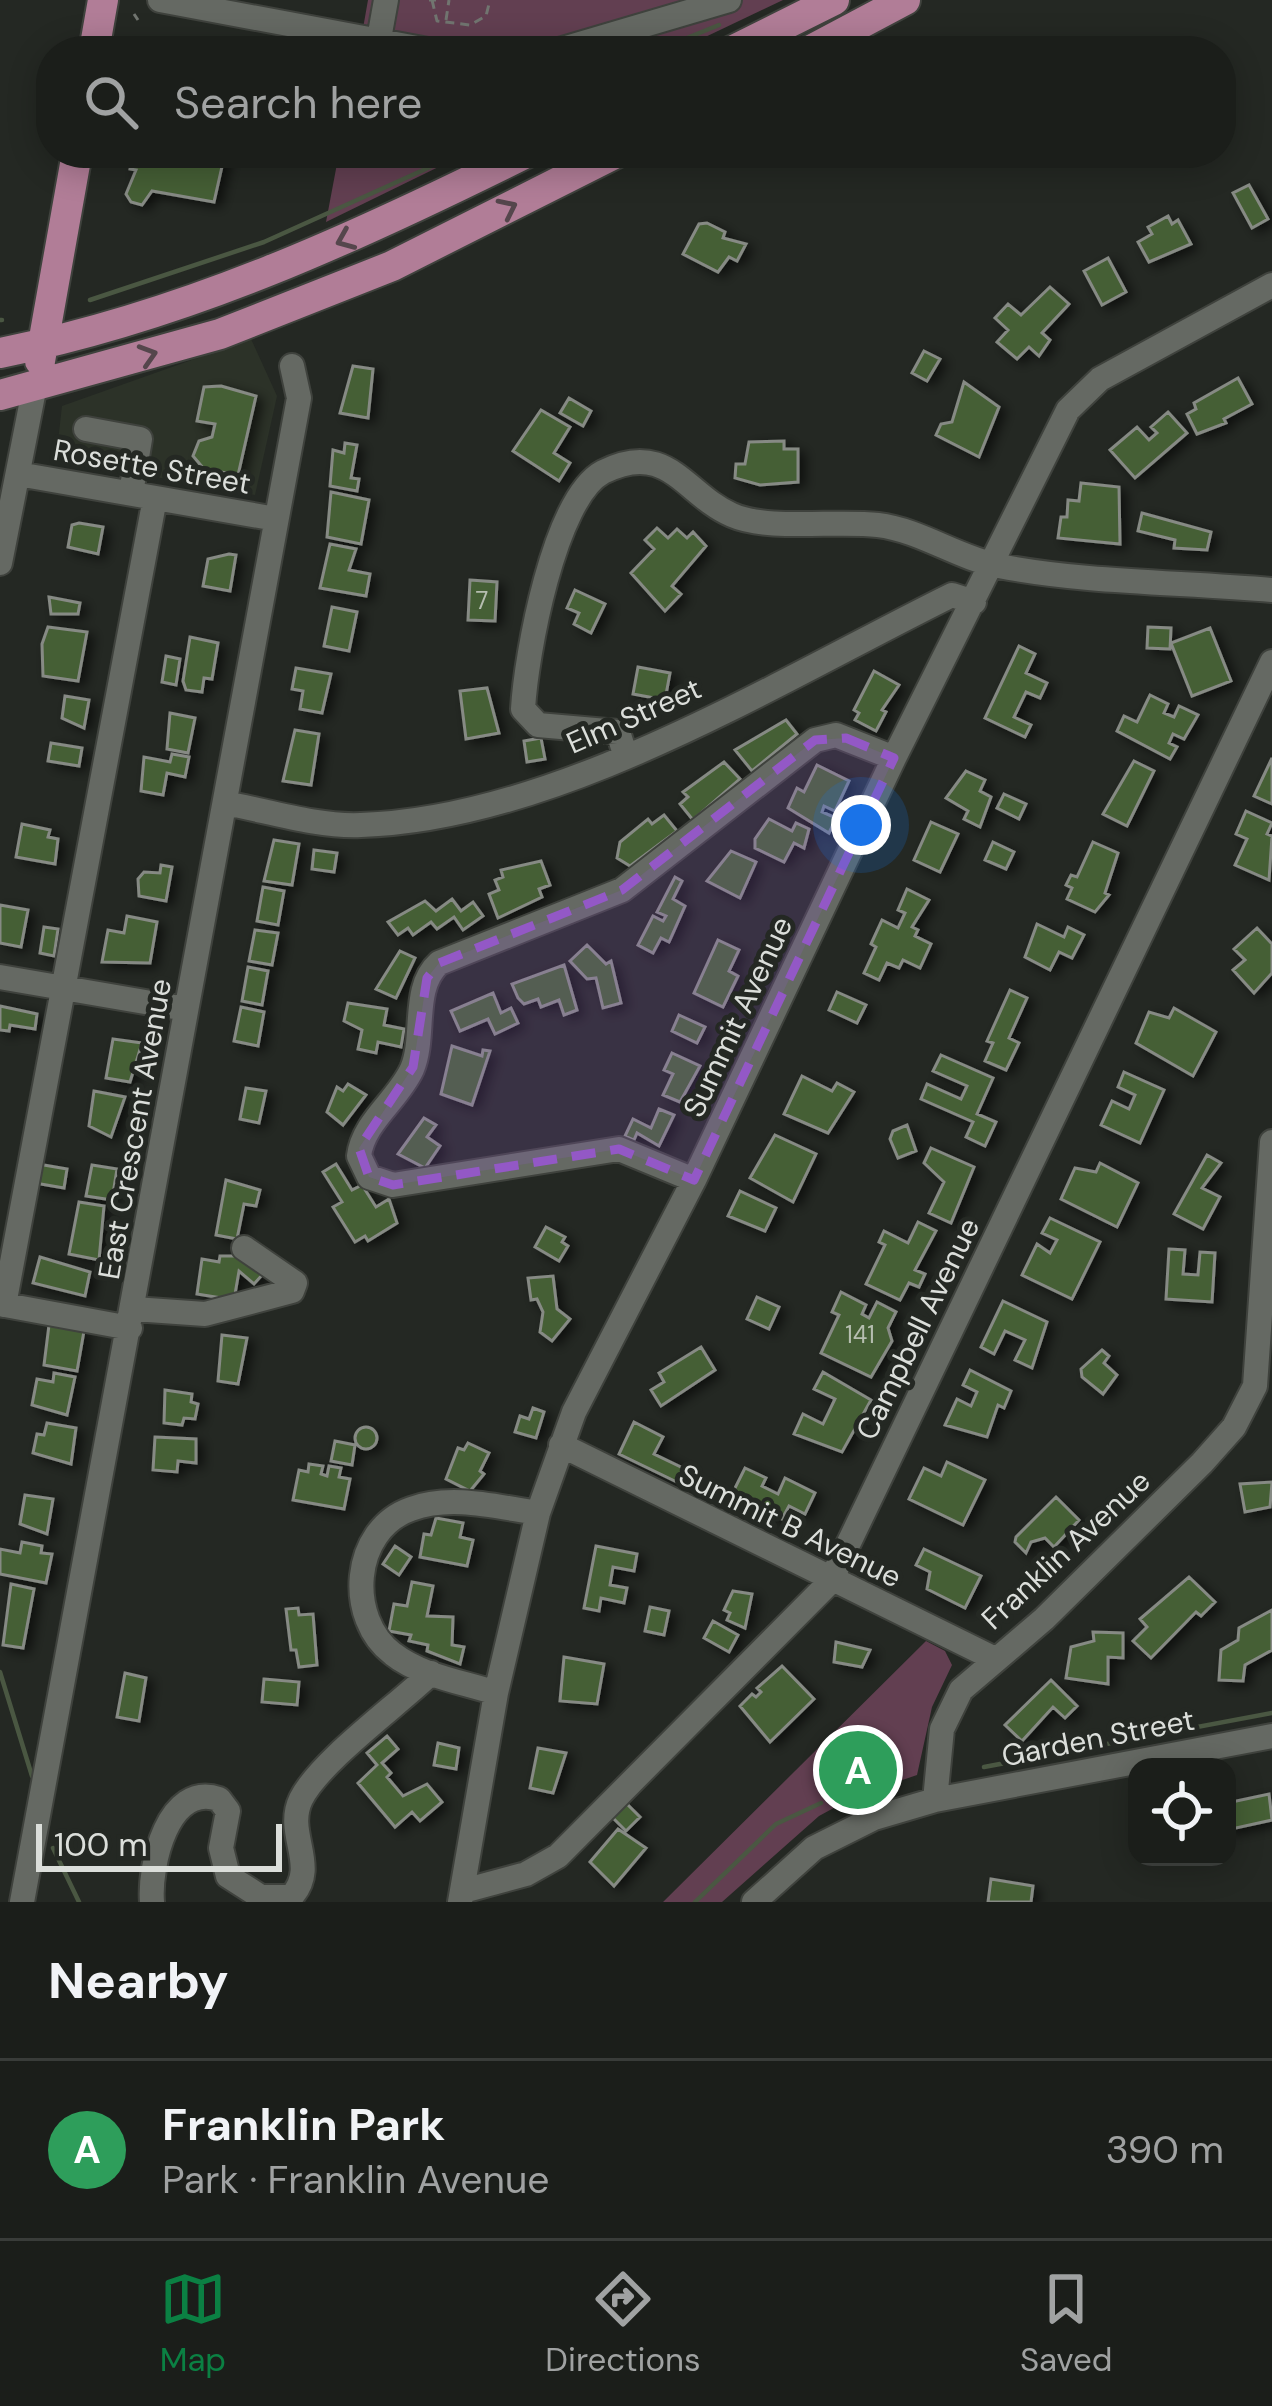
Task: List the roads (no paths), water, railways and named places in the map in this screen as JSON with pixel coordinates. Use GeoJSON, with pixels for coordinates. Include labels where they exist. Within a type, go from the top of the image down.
{"type":"FeatureCollection","features":[{"type":"Feature","properties":{"kind":"main road"},"geometry":{"type":"LineString","coordinates":[[97,36],[103,0]]}},
{"type":"Feature","properties":{"kind":"main road"},"geometry":{"type":"LineString","coordinates":[[762,36],[834,0]]}},
{"type":"Feature","properties":{"kind":"main road"},"geometry":{"type":"LineString","coordinates":[[837,36],[905,0]]}},
{"type":"Feature","properties":{"kind":"main road"},"geometry":{"type":"LineString","coordinates":[[35,385],[74,168]]}},
{"type":"Feature","properties":{"kind":"main road"},"geometry":{"type":"LineString","coordinates":[[0,353],[260,277],[494,168]]}},
{"type":"Feature","properties":{"kind":"main road"},"geometry":{"type":"LineString","coordinates":[[0,395],[220,334],[392,266],[586,168]]}},
{"type":"Feature","properties":{"kind":"street"},"geometry":{"type":"LineString","coordinates":[[160,0],[362,36]]}},
{"type":"Feature","properties":{"kind":"street"},"geometry":{"type":"LineString","coordinates":[[380,36],[386,0]]}},
{"type":"Feature","properties":{"kind":"street"},"geometry":{"type":"LineString","coordinates":[[607,36],[729,0]]}},
{"type":"Feature","properties":{"kind":"street","name":"Summit Avenue"},"geometry":{"type":"LineString","coordinates":[[461,1896],[496,1693],[538,1514],[561,1445],[1068,410],[1100,379],[1272,285]]}},
{"type":"Feature","properties":{"kind":"street","name":"East Crescent Avenue"},"geometry":{"type":"LineString","coordinates":[[22,1902],[298,398],[292,366]]}},
{"type":"Feature","properties":{"kind":"street"},"geometry":{"type":"LineString","coordinates":[[0,563],[35,385]]}},
{"type":"Feature","properties":{"kind":"street"},"geometry":{"type":"LineString","coordinates":[[86,429],[140,440],[143,495],[64,989],[2,1305],[132,1318],[205,1314],[292,1291],[295,1283],[288,1275],[244,1248]]}},
{"type":"Feature","properties":{"kind":"street"},"geometry":{"type":"LineString","coordinates":[[626,757],[618,732],[538,724],[523,709],[526,660],[570,511],[602,473],[656,464],[684,476],[731,515],[881,525],[995,565],[1272,590]]}},
{"type":"Feature","properties":{"kind":"street","name":"Rosette Street"},"geometry":{"type":"LineString","coordinates":[[18,474],[276,519]]}},
{"type":"Feature","properties":{"kind":"street","name":"Elm Street"},"geometry":{"type":"LineString","coordinates":[[225,803],[358,826],[461,810],[626,757],[952,595],[974,602]]}},
{"type":"Feature","properties":{"kind":"street","name":"Campbell Avenue"},"geometry":{"type":"LineString","coordinates":[[461,1896],[526,1874],[559,1856],[830,1582],[1272,662]]}},
{"type":"Feature","properties":{"kind":"street"},"geometry":{"type":"LineString","coordinates":[[694,1180],[620,1149],[384,1184],[369,1177],[358,1156],[364,1136],[413,1067],[427,978],[439,963],[622,890],[815,740],[846,738],[894,758]]}},
{"type":"Feature","properties":{"kind":"street"},"geometry":{"type":"LineString","coordinates":[[0,976],[186,1009]]}},
{"type":"Feature","properties":{"kind":"street","name":"Franklin Avenue"},"geometry":{"type":"LineString","coordinates":[[935,1800],[942,1729],[961,1690],[1044,1619],[1202,1463],[1234,1427],[1263,1381],[1272,1142]]}},
{"type":"Feature","properties":{"kind":"street","name":"Summit B Avenue"},"geometry":{"type":"LineString","coordinates":[[561,1445],[830,1582],[993,1658]]}},
{"type":"Feature","properties":{"kind":"street"},"geometry":{"type":"LineString","coordinates":[[496,1693],[393,1654],[370,1627],[361,1581],[376,1540],[393,1519],[420,1506],[469,1502],[538,1514]]}},
{"type":"Feature","properties":{"kind":"street"},"geometry":{"type":"LineString","coordinates":[[152,1902],[151,1874],[174,1816],[187,1800],[201,1796],[219,1799],[228,1811],[221,1847],[228,1876],[255,1895],[291,1897],[305,1871],[295,1821],[308,1788],[431,1672]]}},
{"type":"Feature","properties":{"kind":"street","name":"Garden Street"},"geometry":{"type":"LineString","coordinates":[[935,1800],[1272,1736]]}},
{"type":"Feature","properties":{"kind":"street"},"geometry":{"type":"LineString","coordinates":[[754,1902],[814,1848],[846,1828],[935,1800]]}},
{"type":"Feature","properties":{"kind":"waterway"},"geometry":{"type":"LineString","coordinates":[[692,36],[719,25]]}},
{"type":"Feature","properties":{"kind":"waterway"},"geometry":{"type":"LineString","coordinates":[[90,300],[264,242],[428,168]]}},
{"type":"Feature","properties":{"kind":"waterway"},"geometry":{"type":"LineString","coordinates":[[0,1672],[32,1776]]}},
{"type":"Feature","properties":{"kind":"waterway"},"geometry":{"type":"LineString","coordinates":[[984,1767],[1272,1713]]}},
{"type":"Feature","properties":{"kind":"waterway"},"geometry":{"type":"LineString","coordinates":[[695,1902],[776,1824],[821,1803]]}},
{"type":"Feature","properties":{"kind":"waterway"},"geometry":{"type":"LineString","coordinates":[[53,1848],[79,1902]]}},
{"type":"Feature","properties":{"kind":"place","name":"Franklin Park"},"geometry":{"type":"Point","coordinates":[858,1770]}}]}
